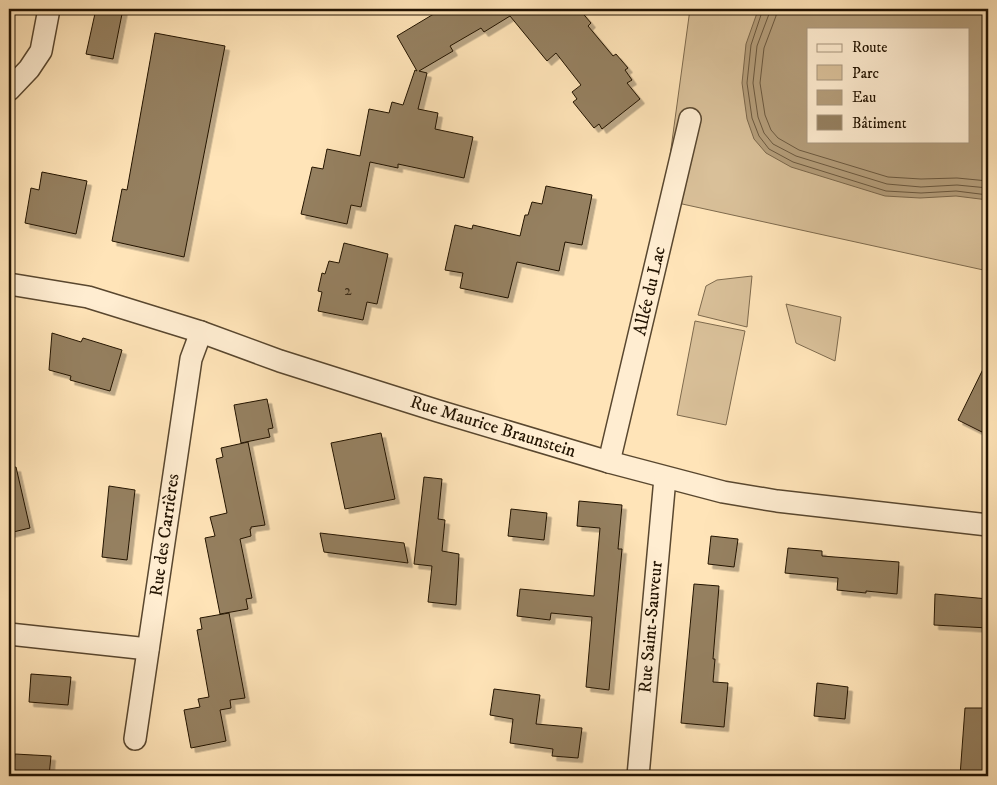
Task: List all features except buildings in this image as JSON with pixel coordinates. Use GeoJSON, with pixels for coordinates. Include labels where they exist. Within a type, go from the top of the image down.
{"type":"FeatureCollection","features":[{"type":"Feature","properties":{"kind":"street"},"geometry":{"type":"LineString","coordinates":[[9,90],[30,68],[41,51],[49,9]]}},
{"type":"Feature","properties":{"kind":"street"},"geometry":{"type":"LineString","coordinates":[[9,65],[30,68]]}},
{"type":"Feature","properties":{"kind":"street","name":"Allée du Lac"},"geometry":{"type":"LineString","coordinates":[[609,462],[690,119]]}},
{"type":"Feature","properties":{"kind":"street","name":"Rue Maurice Braunstein"},"geometry":{"type":"LineString","coordinates":[[9,284],[88,297],[201,332],[290,364],[438,411],[664,478],[722,492],[777,501],[988,525]]}},
{"type":"Feature","properties":{"kind":"street","name":"Rue des Carrières"},"geometry":{"type":"LineString","coordinates":[[135,739],[191,360],[201,332]]}},
{"type":"Feature","properties":{"kind":"street","name":"Rue Saint-Sauveur"},"geometry":{"type":"LineString","coordinates":[[638,776],[664,478]]}},
{"type":"Feature","properties":{"kind":"street"},"geometry":{"type":"LineString","coordinates":[[9,634],[148,649]]}},
{"type":"Feature","properties":{"kind":"green space"},"geometry":{"type":"Polygon","coordinates":[[[690,9],[988,9],[988,271],[664,200],[690,9]]]}},
{"type":"Feature","properties":{"kind":"green space"},"geometry":{"type":"Polygon","coordinates":[[[752,276],[747,327],[698,315],[706,286],[717,280],[752,276]]]}},
{"type":"Feature","properties":{"kind":"green space"},"geometry":{"type":"Polygon","coordinates":[[[786,304],[841,317],[835,361],[796,343],[786,304]]]}},
{"type":"Feature","properties":{"kind":"green space"},"geometry":{"type":"Polygon","coordinates":[[[695,321],[745,331],[726,425],[677,415],[695,321]]]}},
{"type":"Feature","properties":{"kind":"water"},"geometry":{"type":"Polygon","coordinates":[[[759,9],[988,9],[988,200],[956,196],[920,198],[885,196],[791,167],[766,153],[754,139],[747,119],[742,83],[746,44],[759,9]]]}}]}
